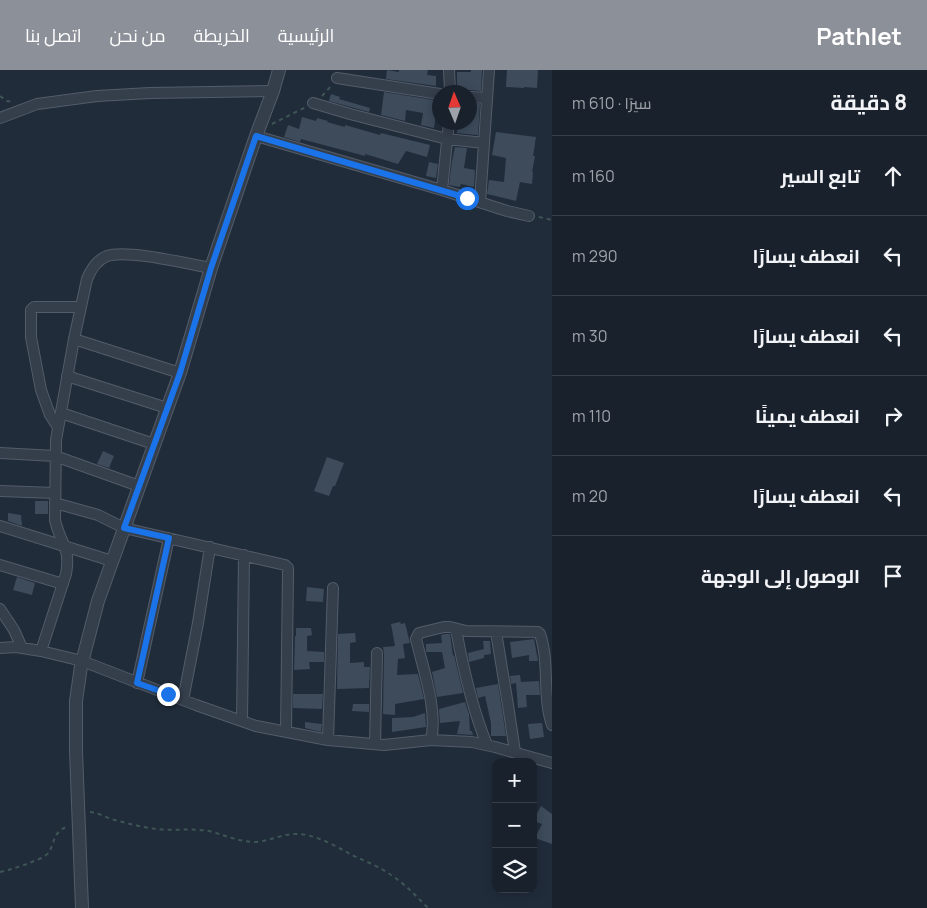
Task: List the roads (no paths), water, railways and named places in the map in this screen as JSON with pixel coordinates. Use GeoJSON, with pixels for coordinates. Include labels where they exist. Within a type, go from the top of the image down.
{"type":"FeatureCollection","features":[{"type":"Feature","properties":{"kind":"street"},"geometry":{"type":"LineString","coordinates":[[82,908],[76,701],[82,661],[98,601],[180,373],[211,268],[279,70]]}},
{"type":"Feature","properties":{"kind":"street"},"geometry":{"type":"LineString","coordinates":[[449,70],[450,85]]}},
{"type":"Feature","properties":{"kind":"street"},"geometry":{"type":"LineString","coordinates":[[480,202],[489,70]]}},
{"type":"Feature","properties":{"kind":"street"},"geometry":{"type":"LineString","coordinates":[[337,78],[432,93]]}},
{"type":"Feature","properties":{"kind":"street"},"geometry":{"type":"LineString","coordinates":[[0,118],[37,104],[97,96],[273,91]]}},
{"type":"Feature","properties":{"kind":"street"},"geometry":{"type":"LineString","coordinates":[[477,97],[487,98]]}},
{"type":"Feature","properties":{"kind":"street"},"geometry":{"type":"LineString","coordinates":[[313,103],[447,140],[484,143]]}},
{"type":"Feature","properties":{"kind":"street"},"geometry":{"type":"LineString","coordinates":[[442,190],[448,130]]}},
{"type":"Feature","properties":{"kind":"street"},"geometry":{"type":"LineString","coordinates":[[256,136],[529,216]]}},
{"type":"Feature","properties":{"kind":"street"},"geometry":{"type":"LineString","coordinates":[[41,651],[68,563],[65,546],[55,520],[56,440],[74,339],[90,272],[98,262],[113,254],[211,268]]}},
{"type":"Feature","properties":{"kind":"street"},"geometry":{"type":"LineString","coordinates":[[58,427],[50,415],[41,390],[32,337],[31,310],[38,307],[81,307]]}},
{"type":"Feature","properties":{"kind":"street"},"geometry":{"type":"LineString","coordinates":[[74,339],[180,373]]}},
{"type":"Feature","properties":{"kind":"street"},"geometry":{"type":"LineString","coordinates":[[67,376],[167,408]]}},
{"type":"Feature","properties":{"kind":"street"},"geometry":{"type":"LineString","coordinates":[[60,413],[154,444]]}},
{"type":"Feature","properties":{"kind":"street"},"geometry":{"type":"LineString","coordinates":[[0,453],[55,456],[139,486]]}},
{"type":"Feature","properties":{"kind":"street"},"geometry":{"type":"LineString","coordinates":[[0,491],[55,498],[98,515],[124,528],[286,565],[288,568],[286,732]]}},
{"type":"Feature","properties":{"kind":"street"},"geometry":{"type":"LineString","coordinates":[[0,526],[112,561]]}},
{"type":"Feature","properties":{"kind":"street"},"geometry":{"type":"LineString","coordinates":[[137,683],[169,538]]}},
{"type":"Feature","properties":{"kind":"street"},"geometry":{"type":"LineString","coordinates":[[184,700],[210,547]]}},
{"type":"Feature","properties":{"kind":"street"},"geometry":{"type":"LineString","coordinates":[[242,721],[244,555]]}},
{"type":"Feature","properties":{"kind":"street"},"geometry":{"type":"LineString","coordinates":[[0,565],[62,584]]}},
{"type":"Feature","properties":{"kind":"street"},"geometry":{"type":"LineString","coordinates":[[328,740],[333,588]]}},
{"type":"Feature","properties":{"kind":"street"},"geometry":{"type":"LineString","coordinates":[[2,613],[14,630],[22,648]]}},
{"type":"Feature","properties":{"kind":"street"},"geometry":{"type":"LineString","coordinates":[[431,740],[433,732],[431,705],[416,640],[419,633],[440,627],[450,627],[466,632],[538,632],[544,649],[552,724]]}},
{"type":"Feature","properties":{"kind":"street"},"geometry":{"type":"LineString","coordinates":[[456,629],[472,701],[486,745]]}},
{"type":"Feature","properties":{"kind":"street"},"geometry":{"type":"LineString","coordinates":[[496,632],[515,752]]}},
{"type":"Feature","properties":{"kind":"street"},"geometry":{"type":"LineString","coordinates":[[0,648],[16,647],[82,661],[256,726],[328,740],[384,745],[431,740],[472,742],[552,762]]}},
{"type":"Feature","properties":{"kind":"street"},"geometry":{"type":"LineString","coordinates":[[375,744],[376,653]]}}]}
